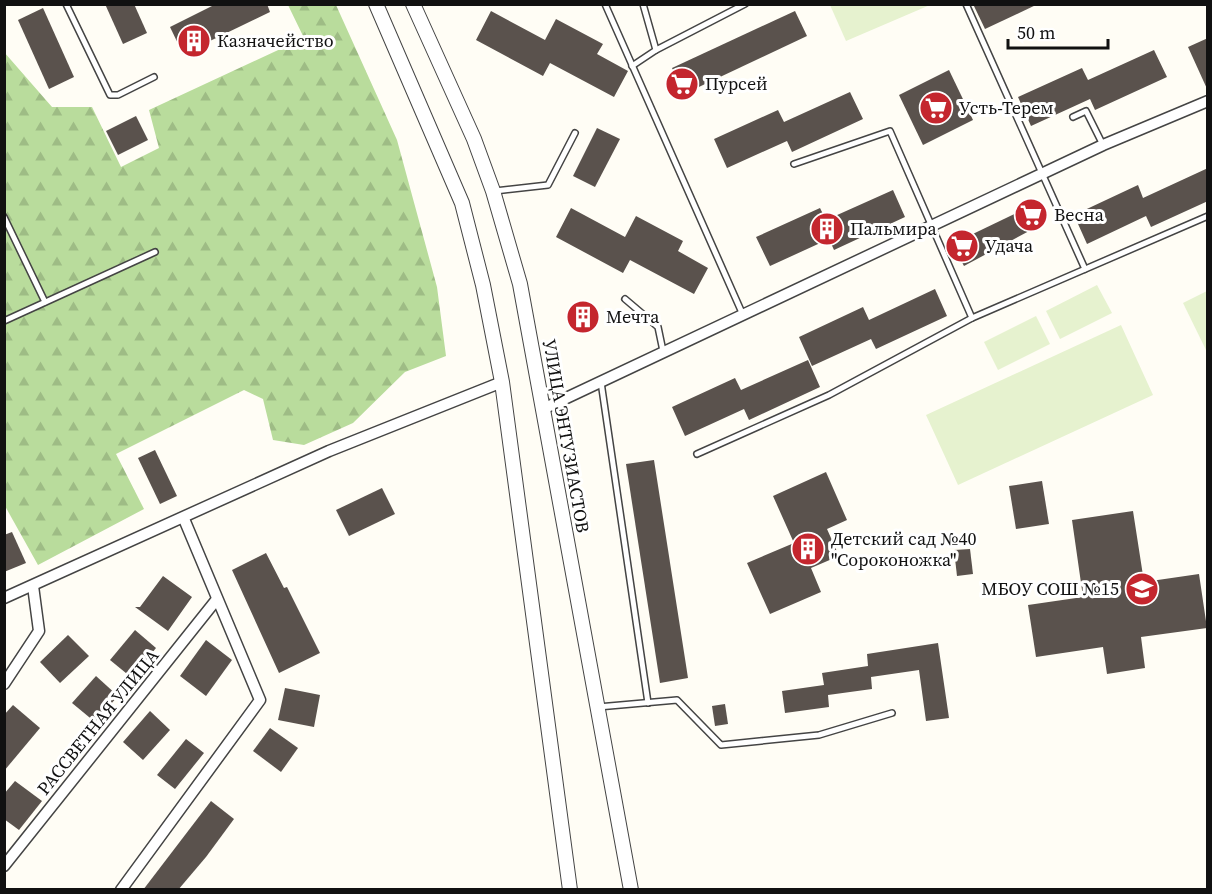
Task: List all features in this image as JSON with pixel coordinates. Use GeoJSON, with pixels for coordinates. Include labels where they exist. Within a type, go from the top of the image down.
{"type":"FeatureCollection","features":[{"type":"Feature","properties":{"kind":"street"},"geometry":{"type":"LineString","coordinates":[[376,4],[462,203],[483,285],[502,382],[570,890]]}},
{"type":"Feature","properties":{"kind":"street","name":"УЛИЦА ЭНТУЗИАСТОВ"},"geometry":{"type":"LineString","coordinates":[[414,5],[474,139],[493,191],[520,284],[631,890]]}},
{"type":"Feature","properties":{"kind":"street"},"geometry":{"type":"LineString","coordinates":[[543,409],[1103,145],[1208,101]]}},
{"type":"Feature","properties":{"kind":"street"},"geometry":{"type":"LineString","coordinates":[[4,598],[184,519],[329,451],[502,382]]}},
{"type":"Feature","properties":{"kind":"street"},"geometry":{"type":"LineString","coordinates":[[120,890],[260,700],[184,519]]}},
{"type":"Feature","properties":{"kind":"street"},"geometry":{"type":"LineString","coordinates":[[4,684],[39,632],[33,586]]}},
{"type":"Feature","properties":{"kind":"street","name":"РАССВЕТНАЯ УЛИЦА"},"geometry":{"type":"LineString","coordinates":[[4,866],[217,599]]}},
{"type":"Feature","properties":{"kind":"lane"},"geometry":{"type":"LineString","coordinates":[[66,4],[110,95],[118,95],[154,77]]}},
{"type":"Feature","properties":{"kind":"lane"},"geometry":{"type":"LineString","coordinates":[[605,4],[743,315]]}},
{"type":"Feature","properties":{"kind":"lane"},"geometry":{"type":"LineString","coordinates":[[643,4],[656,50]]}},
{"type":"Feature","properties":{"kind":"lane"},"geometry":{"type":"LineString","coordinates":[[632,66],[656,50],[745,4]]}},
{"type":"Feature","properties":{"kind":"lane"},"geometry":{"type":"LineString","coordinates":[[966,4],[1085,269]]}},
{"type":"Feature","properties":{"kind":"lane"},"geometry":{"type":"LineString","coordinates":[[1073,117],[1086,111],[1103,145]]}},
{"type":"Feature","properties":{"kind":"lane"},"geometry":{"type":"LineString","coordinates":[[794,164],[890,131],[972,318]]}},
{"type":"Feature","properties":{"kind":"lane"},"geometry":{"type":"LineString","coordinates":[[493,191],[548,185],[575,133]]}},
{"type":"Feature","properties":{"kind":"lane"},"geometry":{"type":"LineString","coordinates":[[697,454],[829,395],[972,318],[1208,216]]}},
{"type":"Feature","properties":{"kind":"lane"},"geometry":{"type":"LineString","coordinates":[[4,217],[45,302]]}},
{"type":"Feature","properties":{"kind":"lane"},"geometry":{"type":"LineString","coordinates":[[4,321],[155,252]]}},
{"type":"Feature","properties":{"kind":"lane"},"geometry":{"type":"LineString","coordinates":[[625,299],[658,327],[664,353]]}},
{"type":"Feature","properties":{"kind":"lane"},"geometry":{"type":"LineString","coordinates":[[601,382],[648,703]]}},
{"type":"Feature","properties":{"kind":"lane"},"geometry":{"type":"LineString","coordinates":[[598,707],[677,700],[721,745],[819,735],[892,713]]}},
{"type":"Feature","properties":{"kind":"green space"},"geometry":{"type":"Polygon","coordinates":[[[288,5],[336,5],[397,140],[437,287],[446,356],[405,372],[353,423],[304,445],[273,440],[263,399],[244,390],[116,454],[144,509],[38,565],[5,506],[4,52],[52,107],[92,107],[121,167],[159,148],[149,110],[304,38],[288,5]]]}},
{"type":"Feature","properties":{"kind":"green space"},"geometry":{"type":"Polygon","coordinates":[[[830,5],[930,5],[846,41],[830,5]]]}},
{"type":"Feature","properties":{"kind":"green space"},"geometry":{"type":"Polygon","coordinates":[[[1097,285],[1112,313],[1060,339],[1046,311],[1097,285]]]}},
{"type":"Feature","properties":{"kind":"green space"},"geometry":{"type":"Polygon","coordinates":[[[1207,291],[1207,352],[1183,303],[1207,291]]]}},
{"type":"Feature","properties":{"kind":"green space"},"geometry":{"type":"Polygon","coordinates":[[[1036,316],[1050,344],[998,370],[984,342],[1036,316]]]}},
{"type":"Feature","properties":{"kind":"green space"},"geometry":{"type":"Polygon","coordinates":[[[1121,325],[1153,395],[958,485],[926,415],[1121,325]]]}},
{"type":"Feature","properties":{"kind":"building"},"geometry":{"type":"Polygon","coordinates":[[[105,4],[134,4],[147,33],[123,44],[105,4]]]}},
{"type":"Feature","properties":{"kind":"building","name":"Казначейство"},"geometry":{"type":"Polygon","coordinates":[[[216,4],[267,4],[270,12],[183,54],[170,27],[216,4]]]}},
{"type":"Feature","properties":{"kind":"building"},"geometry":{"type":"Polygon","coordinates":[[[973,4],[1038,4],[985,29],[973,4]]]}},
{"type":"Feature","properties":{"kind":"building"},"geometry":{"type":"Polygon","coordinates":[[[43,8],[74,77],[49,89],[18,20],[43,8]]]}},
{"type":"Feature","properties":{"kind":"building"},"geometry":{"type":"Polygon","coordinates":[[[491,11],[545,40],[556,19],[603,44],[597,54],[628,71],[614,97],[550,63],[543,76],[476,40],[491,11]]]}},
{"type":"Feature","properties":{"kind":"building"},"geometry":{"type":"Polygon","coordinates":[[[795,11],[807,36],[684,94],[672,68],[795,11]]]}},
{"type":"Feature","properties":{"kind":"building"},"geometry":{"type":"Polygon","coordinates":[[[1208,38],[1208,91],[1188,47],[1208,38]]]}},
{"type":"Feature","properties":{"kind":"building"},"geometry":{"type":"Polygon","coordinates":[[[1154,50],[1167,77],[1095,110],[1090,99],[1031,126],[1018,97],[1082,68],[1088,80],[1154,50]]]}},
{"type":"Feature","properties":{"kind":"building","name":"Усть-Терем"},"geometry":{"type":"Polygon","coordinates":[[[949,70],[973,120],[923,145],[899,95],[949,70]]]}},
{"type":"Feature","properties":{"kind":"building"},"geometry":{"type":"Polygon","coordinates":[[[850,92],[863,119],[792,152],[787,141],[727,168],[714,139],[778,110],[784,122],[850,92]]]}},
{"type":"Feature","properties":{"kind":"building"},"geometry":{"type":"Polygon","coordinates":[[[136,116],[148,140],[118,155],[106,131],[136,116]]]}},
{"type":"Feature","properties":{"kind":"building"},"geometry":{"type":"Polygon","coordinates":[[[597,128],[620,139],[595,187],[573,176],[597,128]]]}},
{"type":"Feature","properties":{"kind":"building"},"geometry":{"type":"Polygon","coordinates":[[[1208,168],[1208,201],[1151,227],[1146,216],[1087,244],[1074,215],[1138,185],[1143,198],[1208,168]]]}},
{"type":"Feature","properties":{"kind":"building","name":"Пальмира"},"geometry":{"type":"Polygon","coordinates":[[[893,190],[905,217],[834,250],[829,239],[770,266],[756,237],[820,208],[826,220],[893,190]]]}},
{"type":"Feature","properties":{"kind":"building"},"geometry":{"type":"Polygon","coordinates":[[[1037,203],[1046,222],[964,266],[952,244],[1037,203]]]}},
{"type":"Feature","properties":{"kind":"building"},"geometry":{"type":"Polygon","coordinates":[[[571,208],[625,237],[636,216],[683,241],[678,251],[708,268],[694,294],[630,260],[623,273],[556,237],[571,208]]]}},
{"type":"Feature","properties":{"kind":"building"},"geometry":{"type":"Polygon","coordinates":[[[935,289],[947,316],[876,349],[871,339],[812,366],[799,337],[863,307],[869,320],[935,289]]]}},
{"type":"Feature","properties":{"kind":"building","name":"Мечта"},"geometry":{"type":"Polygon","coordinates":[[[593,304],[597,326],[573,330],[569,308],[593,304]]]}},
{"type":"Feature","properties":{"kind":"building"},"geometry":{"type":"Polygon","coordinates":[[[808,360],[820,387],[749,420],[744,409],[685,436],[672,407],[735,378],[741,390],[808,360]]]}},
{"type":"Feature","properties":{"kind":"building"},"geometry":{"type":"Polygon","coordinates":[[[155,450],[177,496],[160,504],[138,458],[155,450]]]}},
{"type":"Feature","properties":{"kind":"building"},"geometry":{"type":"Polygon","coordinates":[[[654,460],[688,678],[660,683],[626,464],[654,460]]]}},
{"type":"Feature","properties":{"kind":"building","name":"Детский сад №40 \"Сороконожка\""},"geometry":{"type":"Polygon","coordinates":[[[826,472],[847,520],[827,529],[839,556],[811,568],[821,592],[770,614],[747,563],[794,543],[773,496],[826,472]]]}},
{"type":"Feature","properties":{"kind":"building"},"geometry":{"type":"Polygon","coordinates":[[[1042,481],[1049,524],[1016,529],[1009,486],[1042,481]]]}},
{"type":"Feature","properties":{"kind":"building"},"geometry":{"type":"Polygon","coordinates":[[[382,488],[395,514],[349,536],[336,510],[382,488]]]}},
{"type":"Feature","properties":{"kind":"building","name":"МБОУ СОШ №15"},"geometry":{"type":"Polygon","coordinates":[[[1133,511],[1144,582],[1199,574],[1207,628],[1141,637],[1145,668],[1107,674],[1103,647],[1036,657],[1028,605],[1083,597],[1072,520],[1133,511]]]}},
{"type":"Feature","properties":{"kind":"building"},"geometry":{"type":"Polygon","coordinates":[[[12,532],[26,563],[4,572],[4,535],[12,532]]]}},
{"type":"Feature","properties":{"kind":"building"},"geometry":{"type":"Polygon","coordinates":[[[970,549],[973,574],[957,576],[954,550],[970,549]]]}},
{"type":"Feature","properties":{"kind":"building"},"geometry":{"type":"Polygon","coordinates":[[[266,553],[284,588],[287,587],[320,653],[279,673],[232,570],[266,553]]]}},
{"type":"Feature","properties":{"kind":"building"},"geometry":{"type":"Polygon","coordinates":[[[163,576],[192,597],[168,631],[135,607],[140,607],[163,576]]]}},
{"type":"Feature","properties":{"kind":"building"},"geometry":{"type":"Polygon","coordinates":[[[135,630],[156,648],[132,678],[110,660],[135,630]]]}},
{"type":"Feature","properties":{"kind":"building"},"geometry":{"type":"Polygon","coordinates":[[[68,635],[89,656],[60,683],[40,662],[68,635]]]}},
{"type":"Feature","properties":{"kind":"building"},"geometry":{"type":"Polygon","coordinates":[[[206,640],[232,660],[206,696],[180,676],[206,640]]]}},
{"type":"Feature","properties":{"kind":"building"},"geometry":{"type":"Polygon","coordinates":[[[938,643],[949,718],[926,721],[919,670],[871,677],[872,689],[828,695],[829,707],[785,713],[782,691],[824,685],[822,673],[868,666],[867,654],[938,643]]]}},
{"type":"Feature","properties":{"kind":"building"},"geometry":{"type":"Polygon","coordinates":[[[96,676],[118,696],[95,722],[72,703],[96,676]]]}},
{"type":"Feature","properties":{"kind":"building"},"geometry":{"type":"Polygon","coordinates":[[[285,688],[320,695],[314,727],[278,720],[285,688]]]}},
{"type":"Feature","properties":{"kind":"building"},"geometry":{"type":"Polygon","coordinates":[[[725,704],[728,724],[715,726],[712,706],[725,704]]]}},
{"type":"Feature","properties":{"kind":"building"},"geometry":{"type":"Polygon","coordinates":[[[13,705],[40,728],[4,771],[4,715],[13,705]]]}},
{"type":"Feature","properties":{"kind":"building"},"geometry":{"type":"Polygon","coordinates":[[[150,711],[170,730],[143,760],[123,742],[150,711]]]}},
{"type":"Feature","properties":{"kind":"building"},"geometry":{"type":"Polygon","coordinates":[[[270,728],[298,748],[281,772],[253,751],[270,728]]]}},
{"type":"Feature","properties":{"kind":"building"},"geometry":{"type":"Polygon","coordinates":[[[186,739],[204,753],[175,789],[157,775],[186,739]]]}},
{"type":"Feature","properties":{"kind":"building"},"geometry":{"type":"Polygon","coordinates":[[[15,781],[42,801],[19,830],[4,819],[4,794],[15,781]]]}},
{"type":"Feature","properties":{"kind":"building"},"geometry":{"type":"Polygon","coordinates":[[[211,801],[234,819],[206,857],[178,890],[143,890],[211,801]]]}},
{"type":"Feature","properties":{"kind":"place","name":"Казначейство"},"geometry":{"type":"Point","coordinates":[194,41]}},
{"type":"Feature","properties":{"kind":"place","name":"Пурсей"},"geometry":{"type":"Point","coordinates":[682,84]}},
{"type":"Feature","properties":{"kind":"place","name":"Усть-Терем"},"geometry":{"type":"Point","coordinates":[936,108]}},
{"type":"Feature","properties":{"kind":"place","name":"Весна"},"geometry":{"type":"Point","coordinates":[1031,215]}},
{"type":"Feature","properties":{"kind":"place","name":"Пальмира"},"geometry":{"type":"Point","coordinates":[827,229]}},
{"type":"Feature","properties":{"kind":"place","name":"Удача"},"geometry":{"type":"Point","coordinates":[962,246]}},
{"type":"Feature","properties":{"kind":"place","name":"Мечта"},"geometry":{"type":"Point","coordinates":[583,317]}},
{"type":"Feature","properties":{"kind":"place","name":"Детский сад №40 \"Сороконожка\""},"geometry":{"type":"Point","coordinates":[808,549]}},
{"type":"Feature","properties":{"kind":"place","name":"МБОУ СОШ №15"},"geometry":{"type":"Point","coordinates":[1142,589]}}]}
